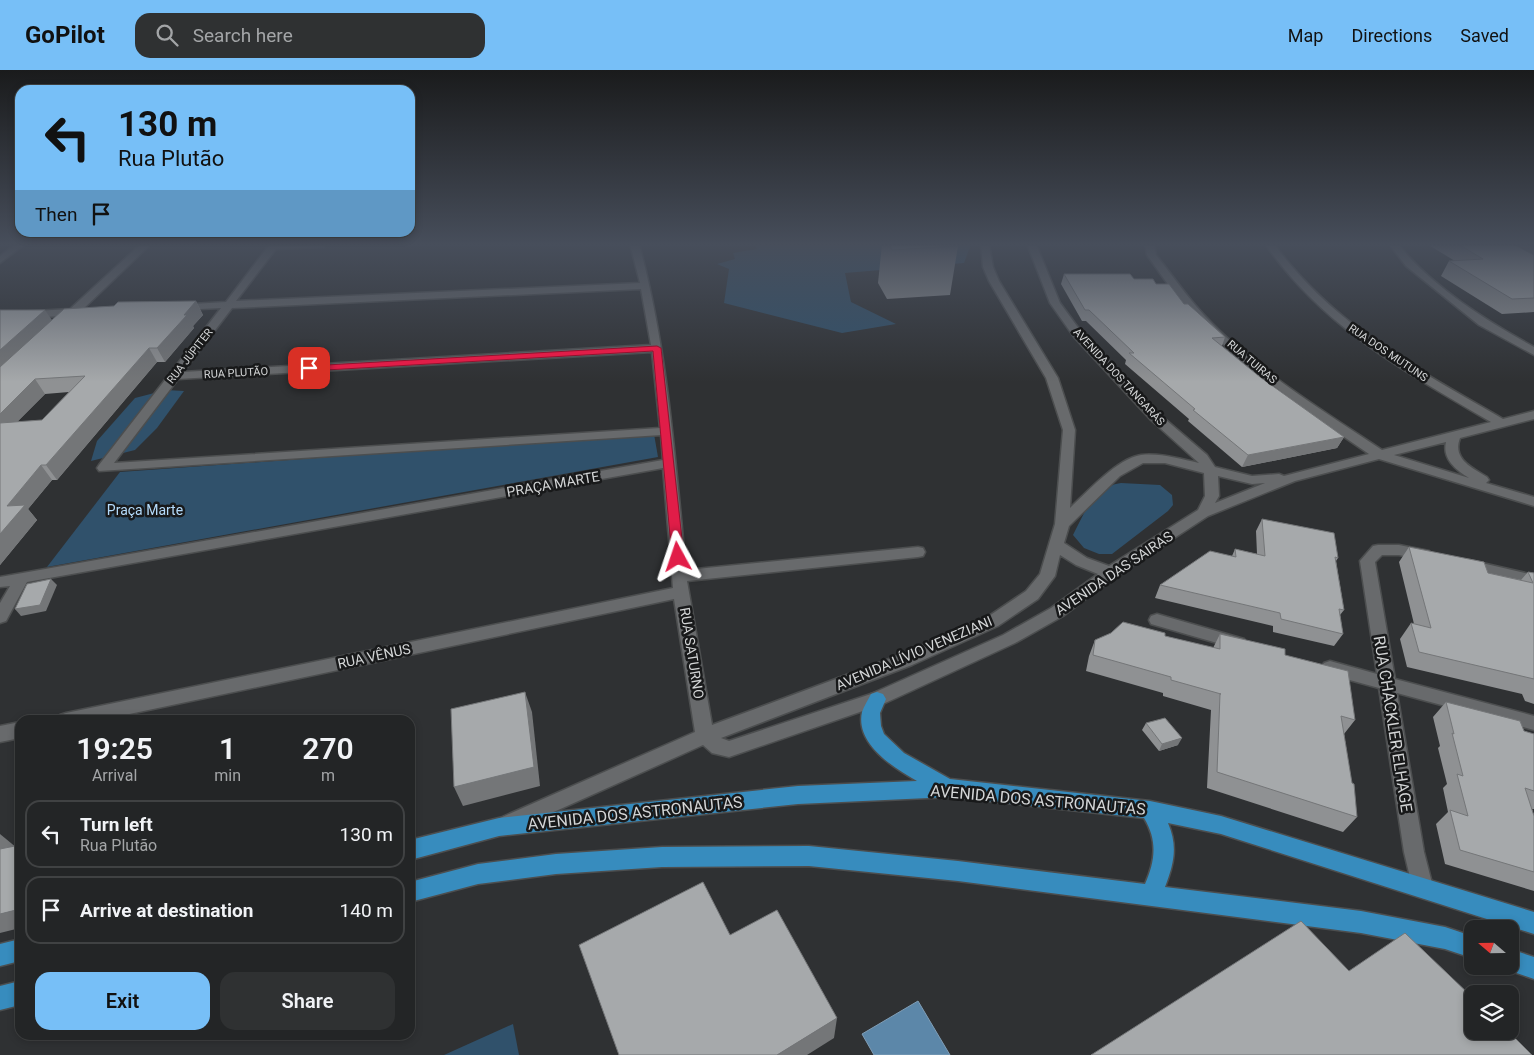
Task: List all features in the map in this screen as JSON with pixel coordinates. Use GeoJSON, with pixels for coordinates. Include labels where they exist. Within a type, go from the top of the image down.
{"type":"FeatureCollection","features":[{"type":"Feature","properties":{"kind":"main road"},"geometry":{"type":"LineString","coordinates":[[877,699],[871,712],[871,726],[875,736],[890,754],[950,788]]}},
{"type":"Feature","properties":{"kind":"main road","name":"AVENIDA DOS ASTRONAUTAS"},"geometry":{"type":"LineString","coordinates":[[415,849],[499,827],[798,795],[950,788],[1150,810],[1221,825],[1534,923]]}},
{"type":"Feature","properties":{"kind":"main road"},"geometry":{"type":"LineString","coordinates":[[1150,810],[1160,824],[1165,854],[1162,870],[1150,896]]}},
{"type":"Feature","properties":{"kind":"main road"},"geometry":{"type":"LineString","coordinates":[[415,891],[478,874],[556,864],[662,857],[809,856],[958,871],[1362,922],[1445,938],[1464,944]]}},
{"type":"Feature","properties":{"kind":"main road"},"geometry":{"type":"LineString","coordinates":[[0,955],[15,951]]}},
{"type":"Feature","properties":{"kind":"main road"},"geometry":{"type":"LineString","coordinates":[[1519,963],[1534,968]]}},
{"type":"Feature","properties":{"kind":"main road"},"geometry":{"type":"LineString","coordinates":[[0,998],[15,994]]}},
{"type":"Feature","properties":{"kind":"street"},"geometry":{"type":"LineString","coordinates":[[59,325],[96,290]]}},
{"type":"Feature","properties":{"kind":"street","name":"RUA JÚPITER"},"geometry":{"type":"LineString","coordinates":[[241,290],[104,468],[665,431]]}},
{"type":"Feature","properties":{"kind":"street"},"geometry":{"type":"LineString","coordinates":[[171,308],[559,290]]}},
{"type":"Feature","properties":{"kind":"street","name":"RUA SATURNO"},"geometry":{"type":"LineString","coordinates":[[647,290],[657,348],[681,584],[705,736]]}},
{"type":"Feature","properties":{"kind":"street","name":"AVENIDA LÍVIO VENEZIANI"},"geometry":{"type":"LineString","coordinates":[[499,827],[705,736],[906,660],[992,622],[1032,595],[1047,576],[1062,524],[1069,430],[1052,378],[999,290]]}},
{"type":"Feature","properties":{"kind":"street","name":"AVENIDA DOS TANGARÁS"},"geometry":{"type":"LineString","coordinates":[[1050,290],[1055,303],[1078,335],[1155,417],[1202,458],[1211,471]]}},
{"type":"Feature","properties":{"kind":"street","name":"RUA TUIRAS"},"geometry":{"type":"LineString","coordinates":[[1179,290],[1193,309],[1236,351],[1296,398],[1380,455]]}},
{"type":"Feature","properties":{"kind":"street","name":"RUA DOS MUTUNS"},"geometry":{"type":"LineString","coordinates":[[1306,290],[1349,327],[1421,375],[1502,424]]}},
{"type":"Feature","properties":{"kind":"street"},"geometry":{"type":"LineString","coordinates":[[1442,290],[1484,323],[1534,352]]}},
{"type":"Feature","properties":{"kind":"street"},"geometry":{"type":"LineString","coordinates":[[0,316],[92,312]]}},
{"type":"Feature","properties":{"kind":"street","name":"RUA PLUTÃO"},"geometry":{"type":"LineString","coordinates":[[174,376],[657,348]]}},
{"type":"Feature","properties":{"kind":"street","name":"AVENIDA DAS SAIRAS"},"geometry":{"type":"LineString","coordinates":[[705,736],[719,747],[729,749],[877,699],[1010,639],[1057,612],[1111,572],[1203,513],[1290,478],[1534,415]]}},
{"type":"Feature","properties":{"kind":"street"},"geometry":{"type":"LineString","coordinates":[[1454,436],[1450,451],[1455,460],[1464,469],[1503,492]]}},
{"type":"Feature","properties":{"kind":"street"},"geometry":{"type":"LineString","coordinates":[[1380,455],[1534,502]]}},
{"type":"Feature","properties":{"kind":"street"},"geometry":{"type":"LineString","coordinates":[[1062,524],[1115,473],[1141,459],[1165,459],[1252,480],[1290,478]]}},
{"type":"Feature","properties":{"kind":"street","name":"PRAÇA MARTE"},"geometry":{"type":"LineString","coordinates":[[0,582],[670,463]]}},
{"type":"Feature","properties":{"kind":"street"},"geometry":{"type":"LineString","coordinates":[[1203,513],[1212,496],[1211,471]]}},
{"type":"Feature","properties":{"kind":"street"},"geometry":{"type":"LineString","coordinates":[[1056,544],[1075,559],[1098,569],[1111,572]]}},
{"type":"Feature","properties":{"kind":"street","name":"RUA CHACKLER ELHAGE"},"geometry":{"type":"LineString","coordinates":[[1422,887],[1414,852],[1367,561],[1378,550],[1399,550],[1438,558]]}},
{"type":"Feature","properties":{"kind":"street","name":"RUA VÊNUS"},"geometry":{"type":"LineString","coordinates":[[89,715],[681,584],[918,552]]}},
{"type":"Feature","properties":{"kind":"street"},"geometry":{"type":"LineString","coordinates":[[1457,563],[1534,580]]}},
{"type":"Feature","properties":{"kind":"street"},"geometry":{"type":"LineString","coordinates":[[0,617],[22,578]]}},
{"type":"Feature","properties":{"kind":"street"},"geometry":{"type":"LineString","coordinates":[[1157,620],[1253,647]]}},
{"type":"Feature","properties":{"kind":"street"},"geometry":{"type":"LineString","coordinates":[[1310,663],[1534,723]]}},
{"type":"Feature","properties":{"kind":"street"},"geometry":{"type":"LineString","coordinates":[[0,734],[15,731]]}},
{"type":"Feature","properties":{"kind":"green space"},"geometry":{"type":"Polygon","coordinates":[[[726,290],[849,290],[851,302],[896,324],[842,333],[724,303],[726,290]]]}},
{"type":"Feature","properties":{"kind":"green space"},"geometry":{"type":"Polygon","coordinates":[[[166,390],[184,391],[157,428],[135,450],[91,461],[97,441],[135,398],[166,390]]]}},
{"type":"Feature","properties":{"kind":"green space","name":"Praça Marte"},"geometry":{"type":"Polygon","coordinates":[[[654,434],[658,457],[47,567],[120,472],[654,434]]]}},
{"type":"Feature","properties":{"kind":"green space"},"geometry":{"type":"Polygon","coordinates":[[[1121,483],[1160,485],[1172,495],[1173,505],[1168,511],[1112,554],[1099,554],[1084,548],[1073,535],[1086,509],[1103,490],[1111,485],[1121,483]]]}},
{"type":"Feature","properties":{"kind":"green space"},"geometry":{"type":"Polygon","coordinates":[[[513,1024],[519,1055],[444,1055],[513,1024]]]}},
{"type":"Feature","properties":{"kind":"shaded area"},"geometry":{"type":"Polygon","coordinates":[[[918,1001],[950,1055],[874,1055],[862,1034],[918,1001]]]}},
{"type":"Feature","properties":{"kind":"building"},"geometry":{"type":"Polygon","coordinates":[[[1073,290],[1173,290],[1184,304],[1188,304],[1225,337],[1212,338],[1260,377],[1344,437],[1248,455],[1193,410],[1195,409],[1129,353],[1134,353],[1089,310],[1085,310],[1073,290]]]}},
{"type":"Feature","properties":{"kind":"building"},"geometry":{"type":"Polygon","coordinates":[[[1497,290],[1534,290],[1534,298],[1512,299],[1497,290]]]}},
{"type":"Feature","properties":{"kind":"building"},"geometry":{"type":"Polygon","coordinates":[[[196,301],[184,315],[187,315],[157,348],[149,348],[46,465],[41,465],[7,506],[25,505],[0,534],[0,423],[42,420],[85,376],[35,379],[0,414],[0,367],[64,309],[114,306],[118,302],[196,301]]]}},
{"type":"Feature","properties":{"kind":"building"},"geometry":{"type":"Polygon","coordinates":[[[0,310],[45,310],[0,350],[0,310]]]}},
{"type":"Feature","properties":{"kind":"building"},"geometry":{"type":"Polygon","coordinates":[[[1262,519],[1334,533],[1338,558],[1335,557],[1344,610],[1339,609],[1343,634],[1281,619],[1280,613],[1160,585],[1210,551],[1236,557],[1235,549],[1265,556],[1262,519]]]}},
{"type":"Feature","properties":{"kind":"building"},"geometry":{"type":"Polygon","coordinates":[[[1409,547],[1484,562],[1488,573],[1533,583],[1528,572],[1534,573],[1534,679],[1419,652],[1411,623],[1431,628],[1409,547]]]}},
{"type":"Feature","properties":{"kind":"building"},"geometry":{"type":"Polygon","coordinates":[[[51,579],[40,605],[15,609],[27,584],[51,579]]]}},
{"type":"Feature","properties":{"kind":"building"},"geometry":{"type":"Polygon","coordinates":[[[1123,622],[1165,633],[1165,636],[1220,649],[1220,634],[1285,649],[1285,655],[1348,671],[1355,720],[1341,716],[1352,783],[1354,784],[1357,817],[1217,772],[1221,694],[1171,680],[1171,677],[1093,655],[1095,640],[1111,633],[1123,622]]]}},
{"type":"Feature","properties":{"kind":"building"},"geometry":{"type":"Polygon","coordinates":[[[525,692],[534,767],[454,787],[451,709],[525,692]]]}},
{"type":"Feature","properties":{"kind":"building"},"geometry":{"type":"Polygon","coordinates":[[[1446,702],[1520,721],[1524,731],[1534,734],[1534,791],[1525,788],[1534,816],[1534,872],[1460,850],[1450,810],[1468,816],[1457,774],[1463,776],[1446,702]]]}},
{"type":"Feature","properties":{"kind":"building"},"geometry":{"type":"Polygon","coordinates":[[[1165,718],[1182,738],[1162,744],[1146,723],[1165,718]]]}},
{"type":"Feature","properties":{"kind":"building"},"geometry":{"type":"Polygon","coordinates":[[[15,846],[15,910],[0,914],[0,849],[15,846]]]}},
{"type":"Feature","properties":{"kind":"building"},"geometry":{"type":"Polygon","coordinates":[[[703,882],[730,935],[777,910],[837,1018],[777,1055],[619,1055],[579,945],[703,882]]]}},
{"type":"Feature","properties":{"kind":"building"},"geometry":{"type":"Polygon","coordinates":[[[1301,921],[1349,971],[1405,933],[1464,989],[1464,1040],[1517,1040],[1532,1055],[1091,1055],[1301,921]]]}},
{"type":"Feature","properties":{"kind":"route"},"geometry":{"type":"LineString","coordinates":[[309,368],[657,348],[678,557]]}}]}
